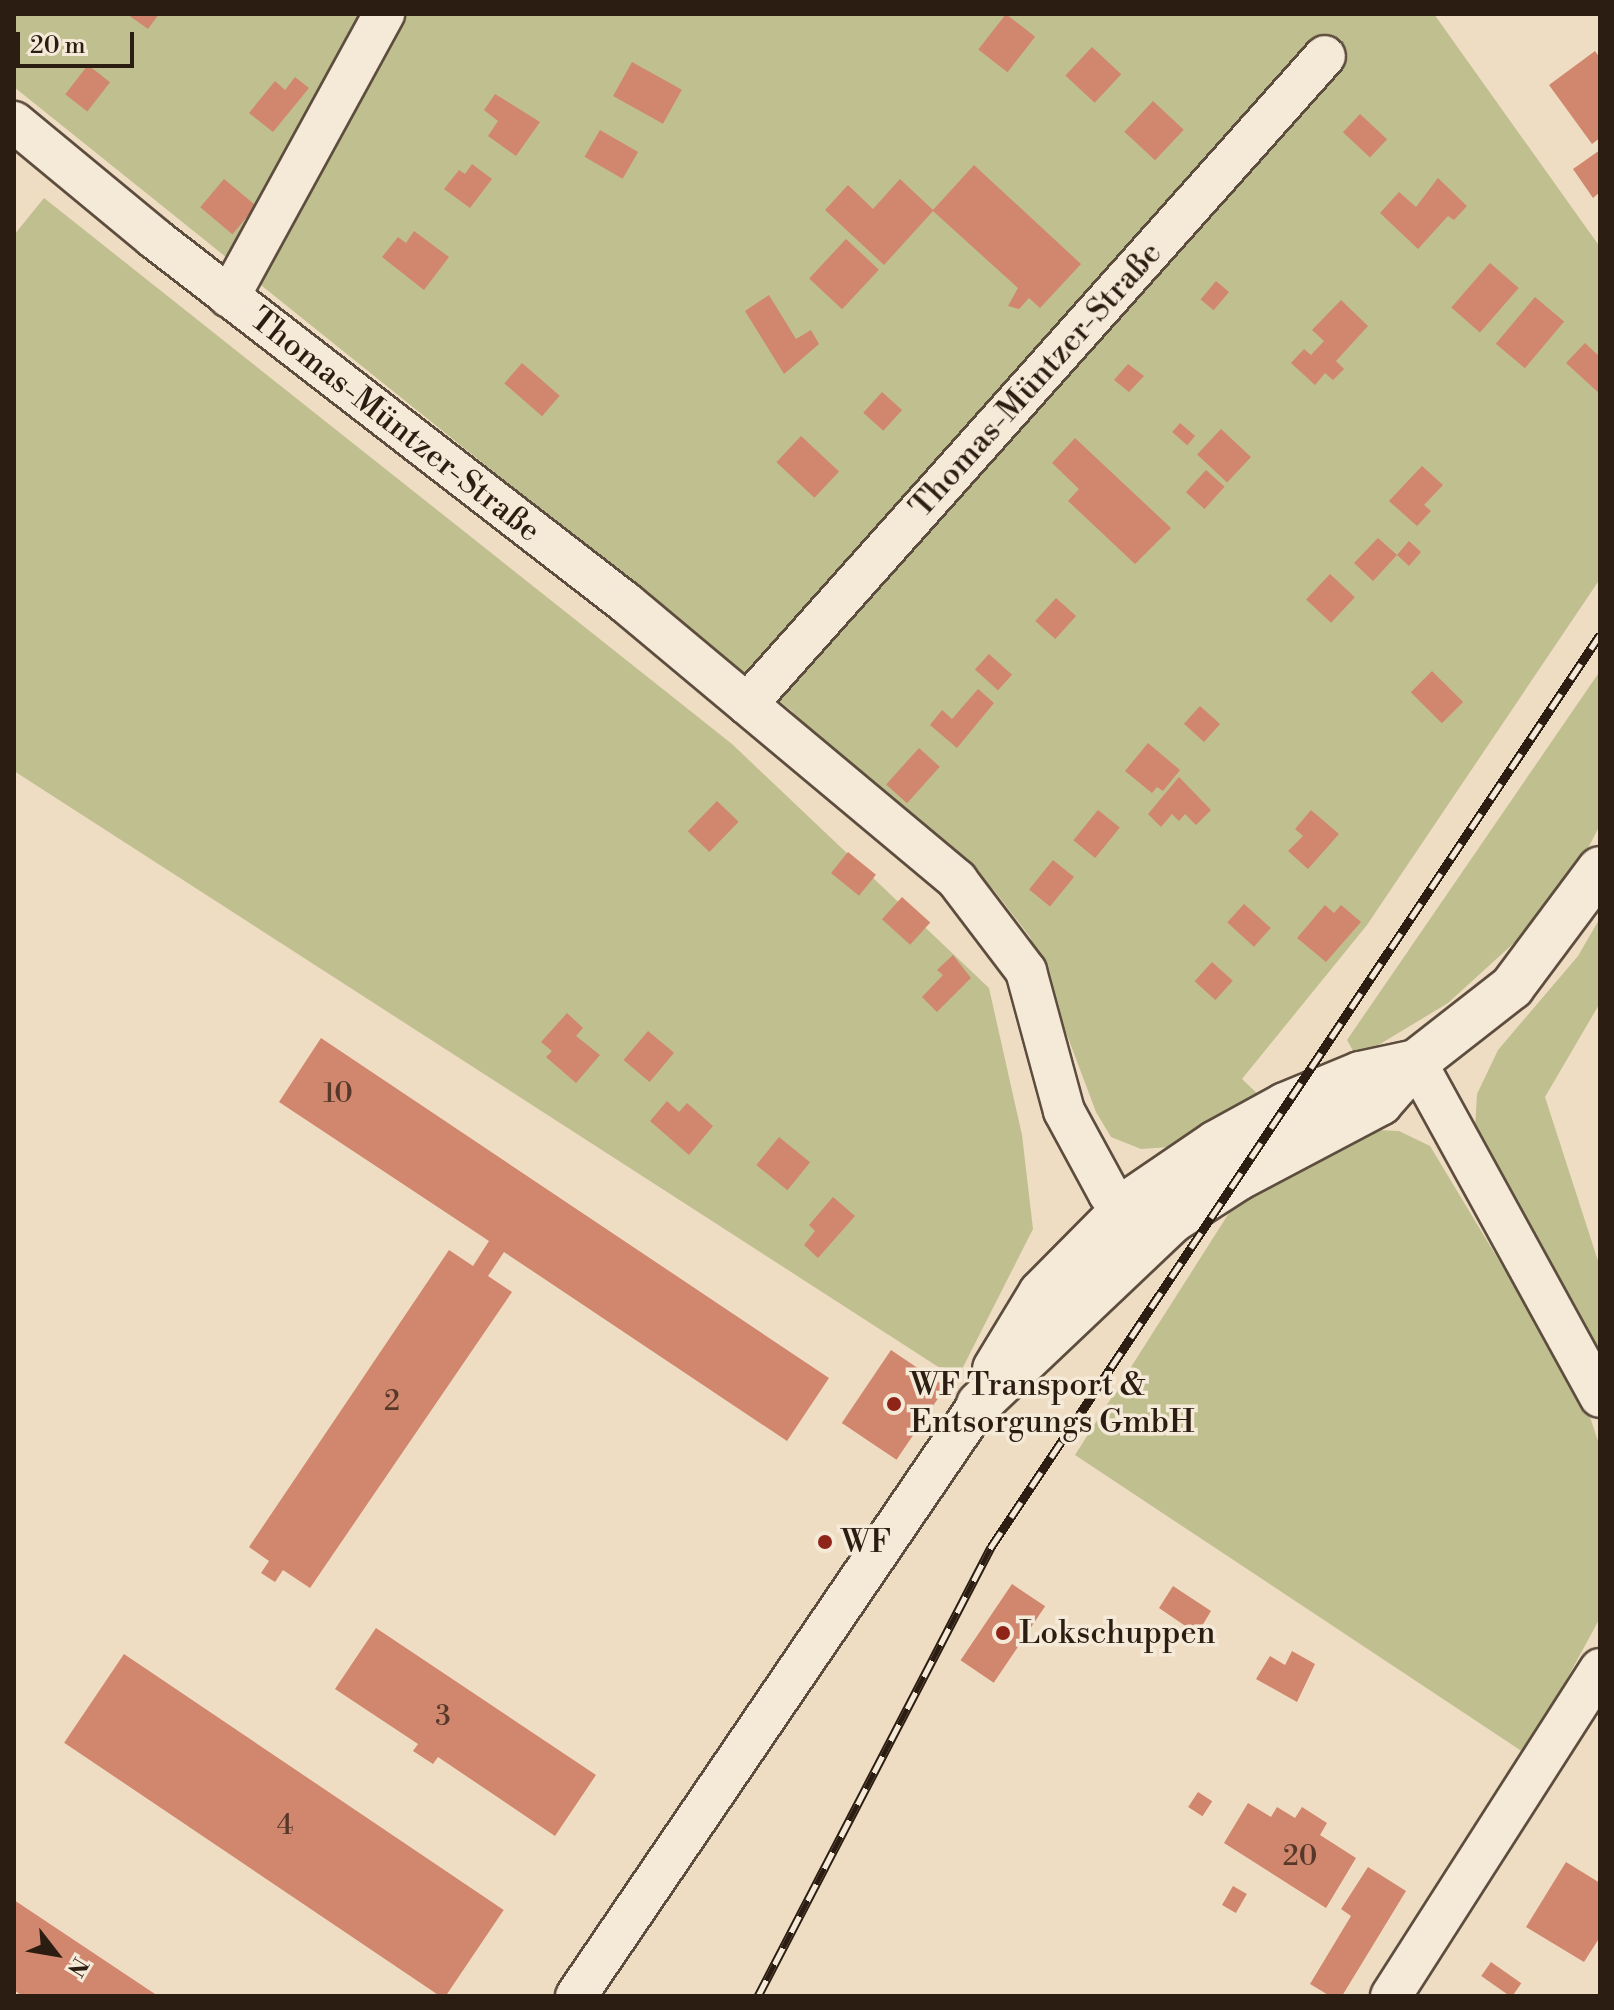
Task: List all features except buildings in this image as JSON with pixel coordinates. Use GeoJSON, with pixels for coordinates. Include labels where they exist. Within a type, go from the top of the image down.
{"type":"FeatureCollection","features":[{"type":"Feature","properties":{"kind":"street","name":"Thomas-Müntzer-Straße"},"geometry":{"type":"LineString","coordinates":[[229,297],[384,14]]}},
{"type":"Feature","properties":{"kind":"street","name":"Thomas-Müntzer-Straße"},"geometry":{"type":"LineString","coordinates":[[747,704],[1325,56]]}},
{"type":"Feature","properties":{"kind":"street","name":"Thomas-Müntzer-Straße"},"geometry":{"type":"LineString","coordinates":[[14,122],[229,297],[626,603],[957,880],[1026,971],[1064,1111],[1133,1227]]}},
{"type":"Feature","properties":{"kind":"street"},"geometry":{"type":"LineString","coordinates":[[576,1996],[979,1404],[1006,1345],[1041,1293],[1133,1227],[1216,1143],[1285,1105],[1360,1074],[1416,1062],[1512,987],[1600,869]]}},
{"type":"Feature","properties":{"kind":"street"},"geometry":{"type":"LineString","coordinates":[[1416,1062],[1600,1397]]}},
{"type":"Feature","properties":{"kind":"street"},"geometry":{"type":"LineString","coordinates":[[1391,1996],[1600,1669]]}},
{"type":"Feature","properties":{"kind":"shaded area"},"geometry":{"type":"Polygon","coordinates":[[[14,14],[1434,14],[1600,247],[1600,579],[1367,925],[1242,1079],[1263,1099],[1170,1147],[1141,1149],[1111,1137],[1096,1112],[1030,937],[993,889],[799,732],[793,712],[14,87],[14,14]]]}},
{"type":"Feature","properties":{"kind":"shaded area"},"geometry":{"type":"Polygon","coordinates":[[[44,198],[732,744],[989,988],[1022,1135],[1033,1229],[957,1379],[14,771],[14,235],[44,198]]]}},
{"type":"Feature","properties":{"kind":"shaded area"},"geometry":{"type":"Polygon","coordinates":[[[1600,671],[1600,825],[1585,854],[1537,922],[1448,1003],[1357,1058],[1347,1040],[1600,671]]]}},
{"type":"Feature","properties":{"kind":"shaded area"},"geometry":{"type":"Polygon","coordinates":[[[1600,918],[1600,1003],[1545,1097],[1600,1267],[1600,1350],[1475,1129],[1477,1094],[1498,1050],[1578,956],[1600,918]]]}},
{"type":"Feature","properties":{"kind":"shaded area"},"geometry":{"type":"Polygon","coordinates":[[[1356,1129],[1399,1131],[1430,1146],[1586,1405],[1600,1447],[1600,1618],[1526,1754],[1075,1455],[1243,1191],[1356,1129]]]}},
{"type":"Feature","properties":{"kind":"railway"},"geometry":{"type":"LineString","coordinates":[[758,1996],[991,1547],[1600,635]]}},
{"type":"Feature","properties":{"kind":"place","name":"WF Transport & Entsorgungs GmbH"},"geometry":{"type":"Point","coordinates":[894,1404]}},
{"type":"Feature","properties":{"kind":"place","name":"WF"},"geometry":{"type":"Point","coordinates":[825,1542]}},
{"type":"Feature","properties":{"kind":"place","name":"Lokschuppen"},"geometry":{"type":"Point","coordinates":[1003,1633]}}]}
